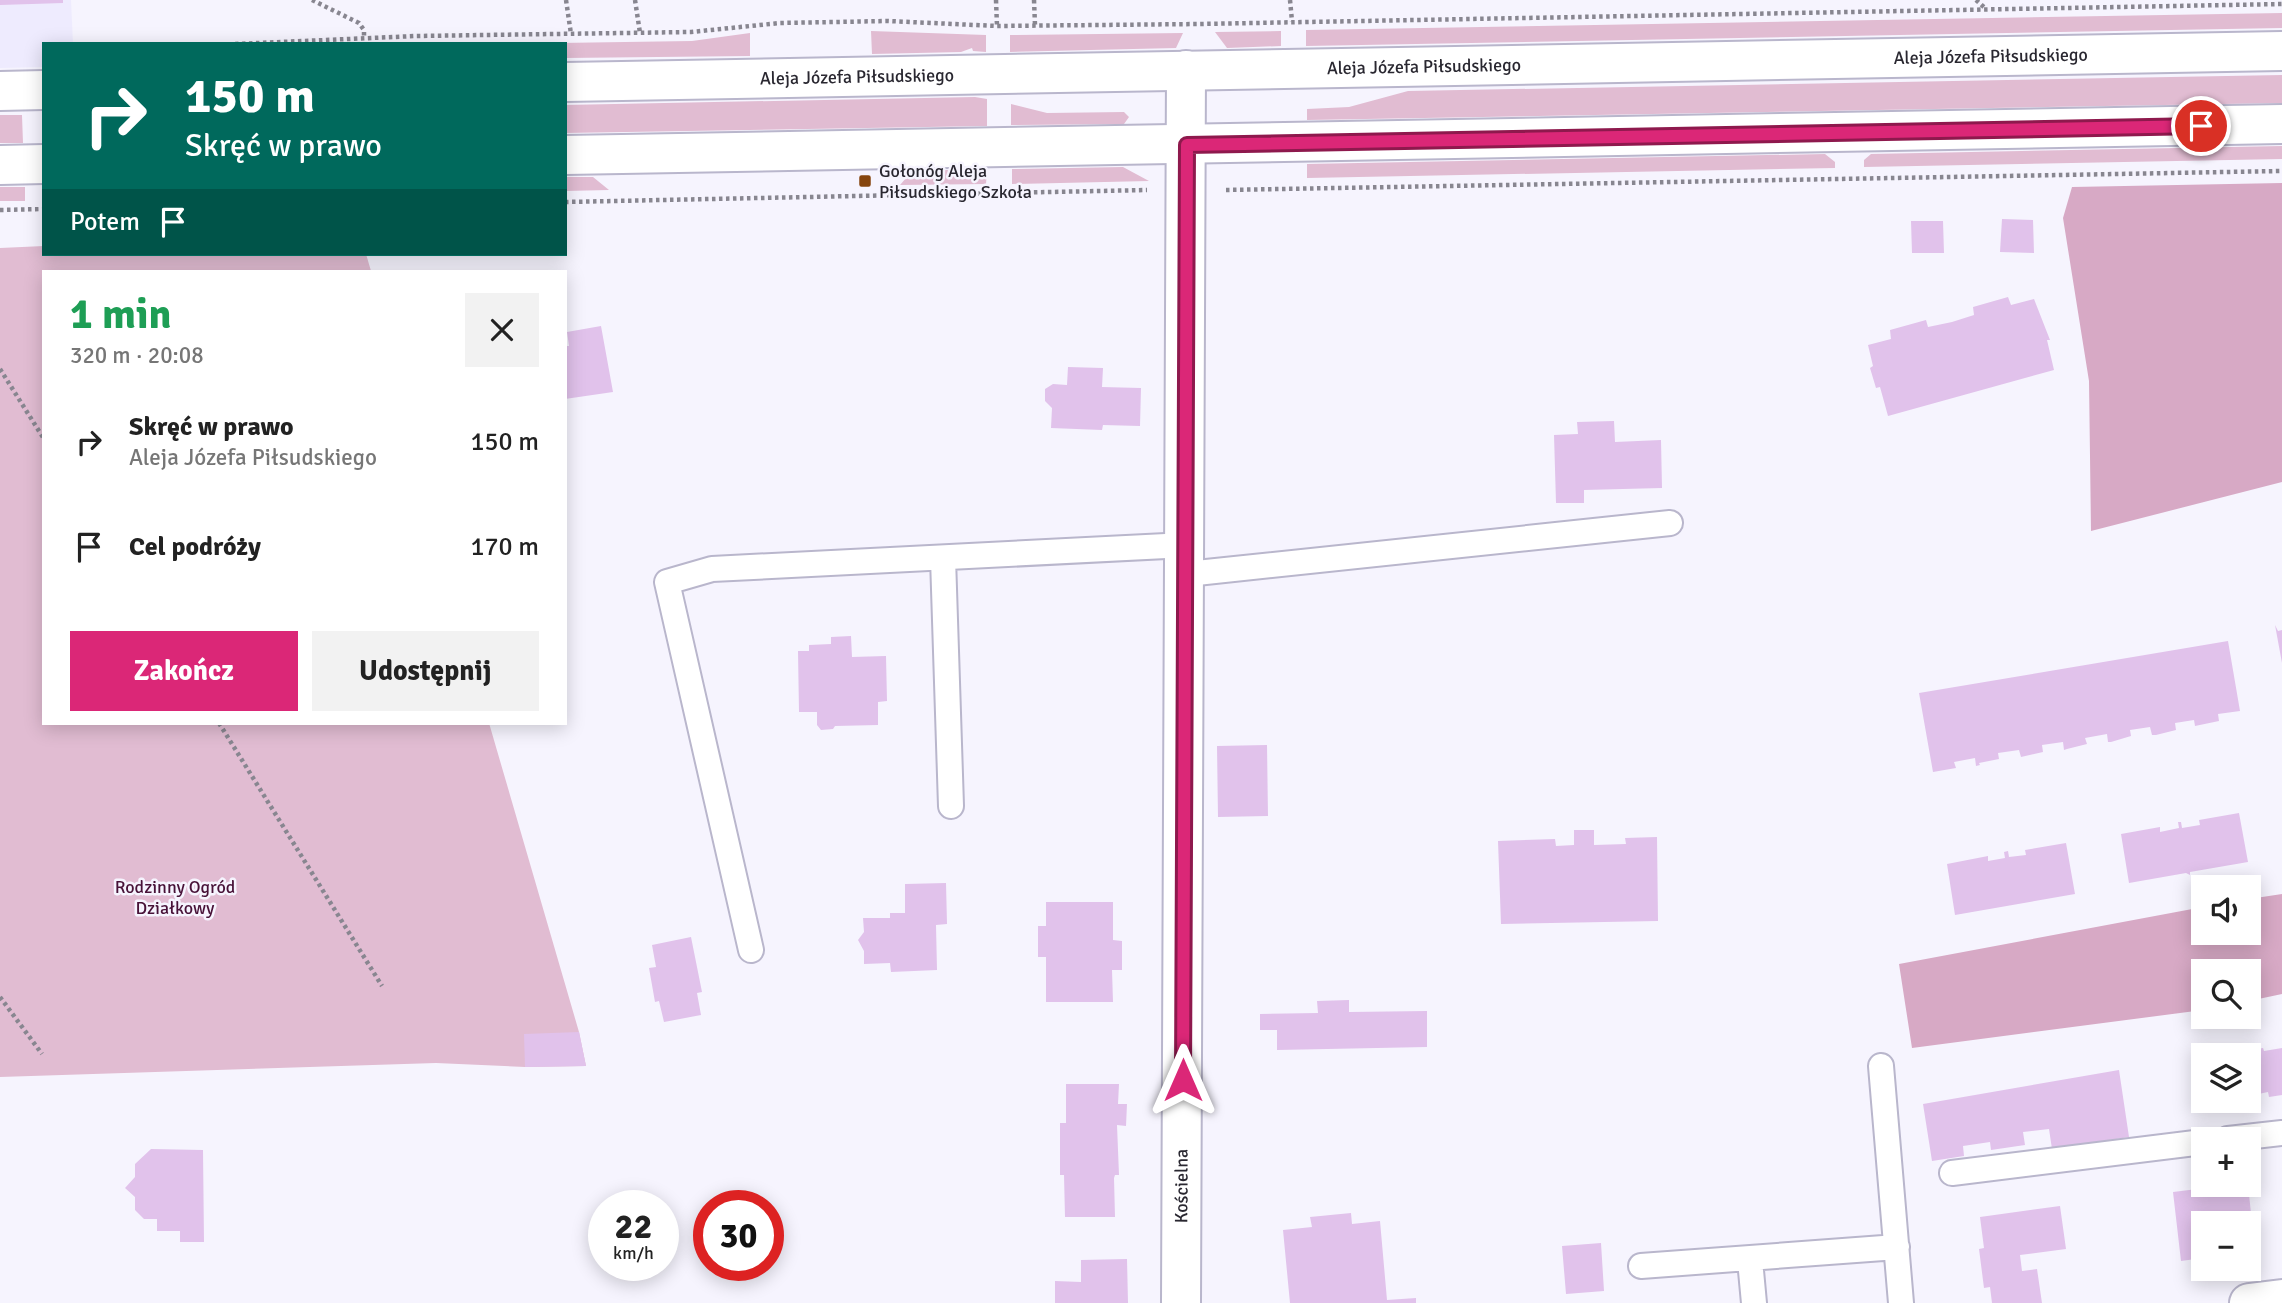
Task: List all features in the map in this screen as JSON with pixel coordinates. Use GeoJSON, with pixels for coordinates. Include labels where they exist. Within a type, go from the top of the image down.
{"type":"FeatureCollection","features":[{"type":"Feature","properties":{"kind":"street","name":"Aleja Józefa Piłsudskiego"},"geometry":{"type":"LineString","coordinates":[[567,82],[2282,51]]}},
{"type":"Feature","properties":{"kind":"street","name":"Kościelna"},"geometry":{"type":"LineString","coordinates":[[1181,1303],[1187,559],[1186,70]]}},
{"type":"Feature","properties":{"kind":"street"},"geometry":{"type":"LineString","coordinates":[[0,91],[42,90]]}},
{"type":"Feature","properties":{"kind":"street"},"geometry":{"type":"LineString","coordinates":[[567,155],[2282,124]]}},
{"type":"Feature","properties":{"kind":"street"},"geometry":{"type":"LineString","coordinates":[[0,165],[42,164]]}},
{"type":"Feature","properties":{"kind":"street"},"geometry":{"type":"LineString","coordinates":[[2249,1303],[2282,1299]]}},
{"type":"Feature","properties":{"kind":"lane"},"geometry":{"type":"LineString","coordinates":[[751,950],[667,582],[712,569],[943,558],[1187,559],[1670,523]]}},
{"type":"Feature","properties":{"kind":"lane"},"geometry":{"type":"LineString","coordinates":[[943,558],[951,806]]}},
{"type":"Feature","properties":{"kind":"lane"},"geometry":{"type":"LineString","coordinates":[[1881,1066],[1901,1303]]}},
{"type":"Feature","properties":{"kind":"lane"},"geometry":{"type":"LineString","coordinates":[[2261,1135],[2282,1133]]}},
{"type":"Feature","properties":{"kind":"lane"},"geometry":{"type":"LineString","coordinates":[[1952,1173],[2191,1143]]}},
{"type":"Feature","properties":{"kind":"lane"},"geometry":{"type":"LineString","coordinates":[[1641,1266],[1750,1260],[1896,1247]]}},
{"type":"Feature","properties":{"kind":"lane"},"geometry":{"type":"LineString","coordinates":[[1750,1260],[1754,1303]]}},
{"type":"Feature","properties":{"kind":"path"},"geometry":{"type":"LineString","coordinates":[[312,0],[359,23],[364,30],[364,38]]}},
{"type":"Feature","properties":{"kind":"path"},"geometry":{"type":"LineString","coordinates":[[566,0],[571,34]]}},
{"type":"Feature","properties":{"kind":"path"},"geometry":{"type":"LineString","coordinates":[[635,0],[640,33]]}},
{"type":"Feature","properties":{"kind":"path"},"geometry":{"type":"LineString","coordinates":[[996,0],[998,26]]}},
{"type":"Feature","properties":{"kind":"path"},"geometry":{"type":"LineString","coordinates":[[1034,0],[1035,25]]}},
{"type":"Feature","properties":{"kind":"path"},"geometry":{"type":"LineString","coordinates":[[1290,0],[1292,21]]}},
{"type":"Feature","properties":{"kind":"path"},"geometry":{"type":"LineString","coordinates":[[1976,0],[1986,9]]}},
{"type":"Feature","properties":{"kind":"path"},"geometry":{"type":"LineString","coordinates":[[278,42],[700,31],[780,23],[888,21],[998,26],[2282,4]]}},
{"type":"Feature","properties":{"kind":"path"},"geometry":{"type":"LineString","coordinates":[[1227,190],[2282,171]]}},
{"type":"Feature","properties":{"kind":"path"},"geometry":{"type":"LineString","coordinates":[[567,202],[1157,190]]}},
{"type":"Feature","properties":{"kind":"path"},"geometry":{"type":"LineString","coordinates":[[0,210],[42,209]]}},
{"type":"Feature","properties":{"kind":"path"},"geometry":{"type":"LineString","coordinates":[[0,369],[42,436]]}},
{"type":"Feature","properties":{"kind":"path"},"geometry":{"type":"LineString","coordinates":[[220,725],[382,986]]}},
{"type":"Feature","properties":{"kind":"path"},"geometry":{"type":"LineString","coordinates":[[0,997],[42,1054]]}},
{"type":"Feature","properties":{"kind":"shaded area"},"geometry":{"type":"Polygon","coordinates":[[[0,0],[71,0],[73,42],[42,42],[42,67],[0,68],[0,0]]]}},
{"type":"Feature","properties":{"kind":"shaded area"},"geometry":{"type":"Polygon","coordinates":[[[2282,183],[2282,482],[2091,531],[2089,381],[2063,218],[2072,187],[2282,183]]]}},
{"type":"Feature","properties":{"kind":"shaded area"},"geometry":{"type":"Polygon","coordinates":[[[2282,894],[2282,994],[2261,998],[2261,959],[2191,959],[2191,1012],[1912,1048],[1899,964],[2191,909],[2191,945],[2261,945],[2261,897],[2282,894]]]}},
{"type":"Feature","properties":{"kind":"green space"},"geometry":{"type":"Polygon","coordinates":[[[2282,13],[2282,28],[1306,46],[1306,30],[2282,13]]]}},
{"type":"Feature","properties":{"kind":"green space"},"geometry":{"type":"Polygon","coordinates":[[[871,31],[986,35],[986,52],[973,51],[972,48],[961,52],[872,54],[871,31]]]}},
{"type":"Feature","properties":{"kind":"green space"},"geometry":{"type":"Polygon","coordinates":[[[1281,31],[1281,46],[1227,48],[1215,32],[1281,31]]]}},
{"type":"Feature","properties":{"kind":"green space"},"geometry":{"type":"Polygon","coordinates":[[[750,33],[750,56],[567,58],[567,43],[692,41],[750,33]]]}},
{"type":"Feature","properties":{"kind":"green space"},"geometry":{"type":"Polygon","coordinates":[[[1183,33],[1176,48],[1010,52],[1010,35],[1183,33]]]}},
{"type":"Feature","properties":{"kind":"green space"},"geometry":{"type":"Polygon","coordinates":[[[2282,75],[2282,103],[1307,120],[1307,109],[1349,107],[1408,91],[2282,75]]]}},
{"type":"Feature","properties":{"kind":"green space"},"geometry":{"type":"Polygon","coordinates":[[[975,97],[987,99],[987,126],[567,133],[567,105],[975,97]]]}},
{"type":"Feature","properties":{"kind":"green space"},"geometry":{"type":"Polygon","coordinates":[[[1011,104],[1047,113],[1124,112],[1129,117],[1124,124],[1011,125],[1011,104]]]}},
{"type":"Feature","properties":{"kind":"green space"},"geometry":{"type":"Polygon","coordinates":[[[0,115],[22,115],[23,143],[0,143],[0,115]]]}},
{"type":"Feature","properties":{"kind":"green space"},"geometry":{"type":"Polygon","coordinates":[[[2282,146],[2282,159],[1864,167],[1864,160],[1871,154],[2282,146]]]}},
{"type":"Feature","properties":{"kind":"green space"},"geometry":{"type":"Polygon","coordinates":[[[1825,154],[1835,162],[1835,168],[1307,178],[1307,164],[1825,154]]]}},
{"type":"Feature","properties":{"kind":"green space"},"geometry":{"type":"Polygon","coordinates":[[[1123,167],[1149,181],[1012,184],[1012,169],[1123,167]]]}},
{"type":"Feature","properties":{"kind":"green space"},"geometry":{"type":"Polygon","coordinates":[[[913,170],[987,170],[986,184],[900,185],[913,170]]]}},
{"type":"Feature","properties":{"kind":"green space"},"geometry":{"type":"Polygon","coordinates":[[[567,177],[593,177],[609,190],[567,191],[567,177]]]}},
{"type":"Feature","properties":{"kind":"green space"},"geometry":{"type":"Polygon","coordinates":[[[0,187],[25,187],[25,201],[0,201],[0,187]]]}},
{"type":"Feature","properties":{"kind":"green space","name":"Rodzinny Ogród Działkowy"},"geometry":{"type":"Polygon","coordinates":[[[42,246],[42,256],[367,256],[371,270],[42,270],[42,725],[490,725],[579,1032],[586,1066],[525,1067],[436,1063],[0,1077],[0,248],[42,246]]]}},
{"type":"Feature","properties":{"kind":"building"},"geometry":{"type":"Polygon","coordinates":[[[0,0],[63,0],[63,3],[0,5],[0,0]]]}},
{"type":"Feature","properties":{"kind":"building"},"geometry":{"type":"Polygon","coordinates":[[[2002,219],[2033,220],[2034,253],[2000,252],[2002,219]]]}},
{"type":"Feature","properties":{"kind":"building"},"geometry":{"type":"Polygon","coordinates":[[[1911,221],[1943,221],[1944,253],[1912,253],[1911,221]]]}},
{"type":"Feature","properties":{"kind":"building"},"geometry":{"type":"Polygon","coordinates":[[[2008,297],[2011,305],[2034,299],[2050,340],[2047,340],[2054,370],[1888,416],[1880,387],[1876,388],[1870,368],[1873,366],[1868,345],[1891,339],[1890,330],[1926,320],[1928,327],[1952,322],[1974,315],[1973,307],[2008,297]]]}},
{"type":"Feature","properties":{"kind":"building"},"geometry":{"type":"Polygon","coordinates":[[[601,326],[613,392],[567,399],[567,332],[601,326]]]}},
{"type":"Feature","properties":{"kind":"building"},"geometry":{"type":"Polygon","coordinates":[[[1068,367],[1103,368],[1102,387],[1141,388],[1140,426],[1103,425],[1102,430],[1051,428],[1052,408],[1045,401],[1045,389],[1053,384],[1067,385],[1068,367]]]}},
{"type":"Feature","properties":{"kind":"building"},"geometry":{"type":"Polygon","coordinates":[[[1614,421],[1615,442],[1661,440],[1662,488],[1584,490],[1584,503],[1556,503],[1554,435],[1578,434],[1577,422],[1614,421]]]}},
{"type":"Feature","properties":{"kind":"building"},"geometry":{"type":"Polygon","coordinates":[[[2275,625],[2278,631],[2282,630],[2282,663],[2275,625]]]}},
{"type":"Feature","properties":{"kind":"building"},"geometry":{"type":"Polygon","coordinates":[[[851,636],[852,657],[886,656],[887,701],[878,702],[878,725],[835,726],[833,729],[821,730],[817,725],[817,712],[799,712],[798,651],[809,651],[809,645],[831,644],[831,637],[851,636]]]}},
{"type":"Feature","properties":{"kind":"building"},"geometry":{"type":"Polygon","coordinates":[[[2228,641],[2240,711],[2218,714],[2219,721],[2195,726],[2194,720],[2175,723],[2176,730],[2156,735],[2152,735],[2150,727],[2130,730],[2131,736],[2111,742],[2108,742],[2107,734],[2085,738],[2087,744],[2064,750],[2063,742],[2042,745],[2043,752],[2021,757],[2019,750],[1998,753],[1999,759],[1979,763],[1980,765],[1976,766],[1975,758],[1954,762],[1956,768],[1933,772],[1919,693],[2228,641]]]}},
{"type":"Feature","properties":{"kind":"building"},"geometry":{"type":"Polygon","coordinates":[[[1267,745],[1268,816],[1218,817],[1217,746],[1267,745]]]}},
{"type":"Feature","properties":{"kind":"building"},"geometry":{"type":"Polygon","coordinates":[[[2239,813],[2248,862],[2190,872],[2190,875],[2186,873],[2129,883],[2121,834],[2160,827],[2160,832],[2179,828],[2178,822],[2181,822],[2182,828],[2200,825],[2199,820],[2239,813]]]}},
{"type":"Feature","properties":{"kind":"building"},"geometry":{"type":"Polygon","coordinates":[[[1574,830],[1594,830],[1594,845],[1626,844],[1625,838],[1657,837],[1658,921],[1501,924],[1498,841],[1555,839],[1556,846],[1574,845],[1574,830]]]}},
{"type":"Feature","properties":{"kind":"building"},"geometry":{"type":"Polygon","coordinates":[[[2066,843],[2075,894],[1955,915],[1947,864],[1988,856],[1988,861],[2005,858],[2004,852],[2008,851],[2009,857],[2026,855],[2025,850],[2066,843]]]}},
{"type":"Feature","properties":{"kind":"building"},"geometry":{"type":"Polygon","coordinates":[[[946,883],[947,924],[936,925],[937,970],[891,972],[890,963],[864,964],[864,951],[858,940],[864,932],[863,918],[890,918],[890,913],[905,913],[905,884],[946,883]]]}},
{"type":"Feature","properties":{"kind":"building"},"geometry":{"type":"Polygon","coordinates":[[[1046,902],[1113,902],[1113,940],[1122,941],[1122,970],[1112,970],[1113,1002],[1046,1002],[1046,957],[1038,957],[1038,926],[1046,926],[1046,902]]]}},
{"type":"Feature","properties":{"kind":"building"},"geometry":{"type":"Polygon","coordinates":[[[691,937],[702,992],[697,993],[701,1015],[664,1022],[659,1001],[655,1002],[649,968],[656,967],[652,945],[691,937]]]}},
{"type":"Feature","properties":{"kind":"building"},"geometry":{"type":"Polygon","coordinates":[[[1349,1000],[1349,1012],[1427,1011],[1427,1047],[1277,1050],[1277,1030],[1260,1030],[1260,1014],[1318,1013],[1317,1001],[1349,1000]]]}},
{"type":"Feature","properties":{"kind":"building"},"geometry":{"type":"Polygon","coordinates":[[[579,1032],[586,1066],[525,1067],[524,1034],[579,1032]]]}},
{"type":"Feature","properties":{"kind":"building"},"geometry":{"type":"Polygon","coordinates":[[[2261,1048],[2264,1051],[2282,1048],[2282,1095],[2269,1097],[2268,1092],[2261,1093],[2261,1048]]]}},
{"type":"Feature","properties":{"kind":"building"},"geometry":{"type":"Polygon","coordinates":[[[2119,1070],[2129,1137],[2052,1149],[2049,1129],[2023,1132],[2025,1145],[1991,1150],[1990,1142],[1963,1146],[1964,1156],[1932,1161],[1923,1104],[2119,1070]]]}},
{"type":"Feature","properties":{"kind":"building"},"geometry":{"type":"Polygon","coordinates":[[[1066,1084],[1119,1084],[1118,1104],[1127,1104],[1126,1126],[1117,1125],[1119,1175],[1114,1178],[1115,1217],[1065,1217],[1064,1175],[1060,1175],[1060,1123],[1066,1123],[1066,1084]]]}},
{"type":"Feature","properties":{"kind":"building"},"geometry":{"type":"Polygon","coordinates":[[[151,1149],[203,1150],[204,1242],[180,1242],[180,1231],[157,1231],[157,1219],[144,1219],[135,1210],[135,1197],[125,1188],[135,1177],[135,1164],[151,1149]]]}},
{"type":"Feature","properties":{"kind":"building"},"geometry":{"type":"Polygon","coordinates":[[[2191,1190],[2191,1197],[2249,1197],[2251,1211],[2191,1211],[2191,1260],[2181,1261],[2173,1192],[2191,1190]]]}},
{"type":"Feature","properties":{"kind":"building"},"geometry":{"type":"Polygon","coordinates":[[[2060,1206],[2066,1249],[2020,1255],[2022,1271],[2037,1269],[2042,1303],[1992,1303],[1990,1287],[1984,1288],[1979,1249],[1984,1248],[1980,1217],[2060,1206]]]}},
{"type":"Feature","properties":{"kind":"building"},"geometry":{"type":"Polygon","coordinates":[[[1351,1213],[1352,1224],[1380,1221],[1387,1300],[1416,1298],[1416,1303],[1290,1303],[1283,1230],[1312,1227],[1310,1217],[1351,1213]]]}},
{"type":"Feature","properties":{"kind":"building"},"geometry":{"type":"Polygon","coordinates":[[[1601,1243],[1604,1291],[1566,1294],[1562,1246],[1601,1243]]]}},
{"type":"Feature","properties":{"kind":"building"},"geometry":{"type":"Polygon","coordinates":[[[1127,1259],[1128,1303],[1055,1303],[1055,1281],[1081,1282],[1081,1260],[1127,1259]]]}},
{"type":"Feature","properties":{"kind":"place","name":"Gołonóg Aleja Piłsudskiego Szkoła"},"geometry":{"type":"Point","coordinates":[865,181]}},
{"type":"Feature","properties":{"kind":"route"},"geometry":{"type":"LineString","coordinates":[[1183,1080],[1187,145],[2201,126]]}}]}
